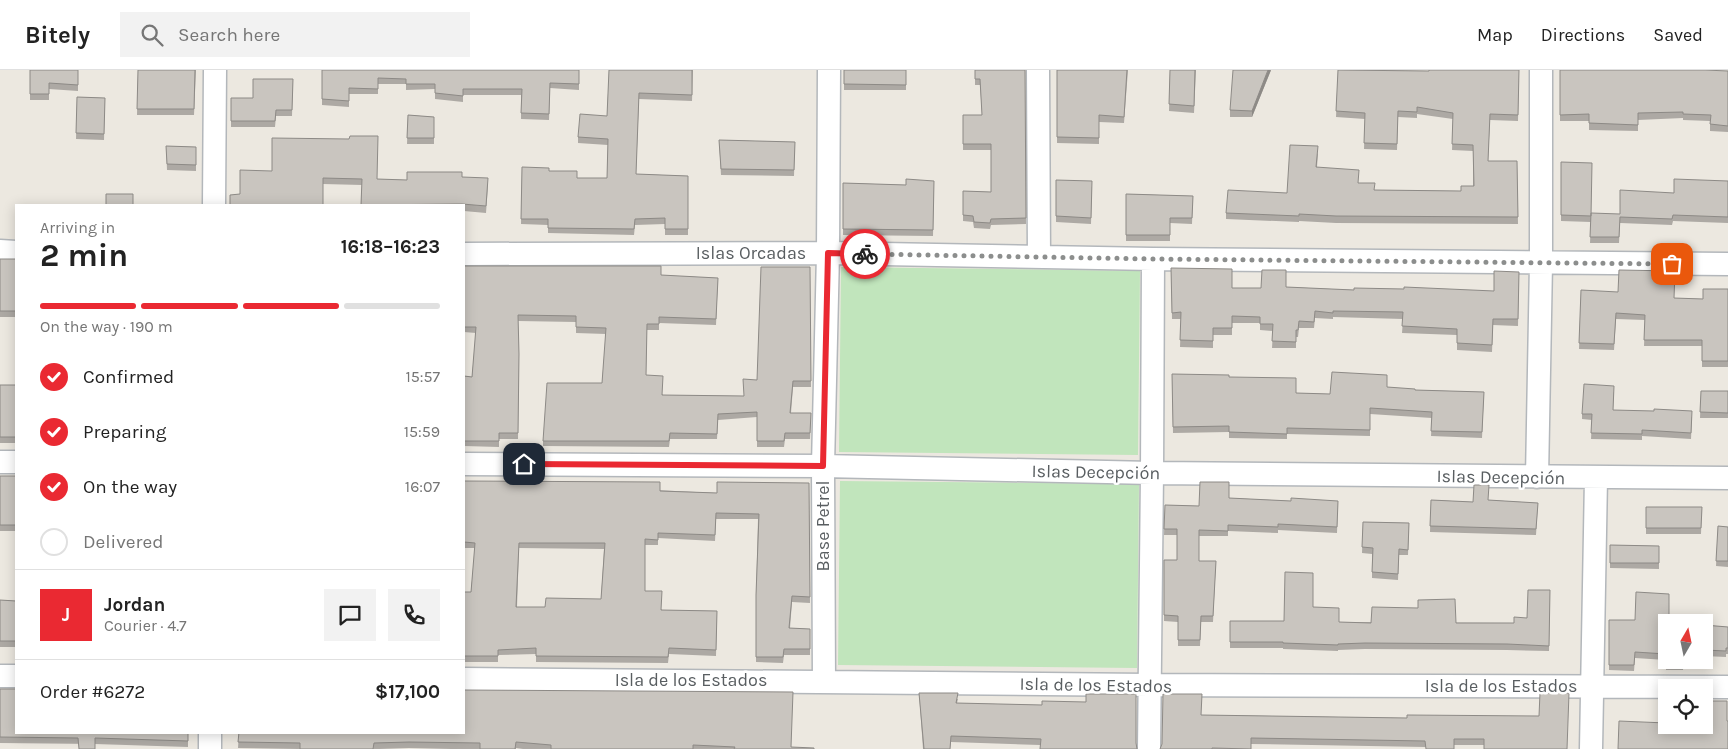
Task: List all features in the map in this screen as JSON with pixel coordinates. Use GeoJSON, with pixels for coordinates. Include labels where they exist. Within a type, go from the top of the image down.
{"type":"FeatureCollection","features":[{"type":"Feature","properties":{"kind":"street"},"geometry":{"type":"LineString","coordinates":[[214,204],[215,70]]}},
{"type":"Feature","properties":{"kind":"street","name":"Base Petrel"},"geometry":{"type":"LineString","coordinates":[[824,682],[823,466],[828,253],[829,70]]}},
{"type":"Feature","properties":{"kind":"street"},"geometry":{"type":"LineString","coordinates":[[1038,70],[1039,256]]}},
{"type":"Feature","properties":{"kind":"street"},"geometry":{"type":"LineString","coordinates":[[1537,477],[1541,263],[1541,70]]}},
{"type":"Feature","properties":{"kind":"street"},"geometry":{"type":"LineString","coordinates":[[0,251],[15,252]]}},
{"type":"Feature","properties":{"kind":"street","name":"Islas Orcadas"},"geometry":{"type":"LineString","coordinates":[[465,254],[828,253],[1153,259],[1728,264]]}},
{"type":"Feature","properties":{"kind":"street"},"geometry":{"type":"LineString","coordinates":[[1148,749],[1153,259]]}},
{"type":"Feature","properties":{"kind":"street"},"geometry":{"type":"LineString","coordinates":[[0,462],[15,462]]}},
{"type":"Feature","properties":{"kind":"street","name":"Islas Decepción"},"geometry":{"type":"LineString","coordinates":[[465,464],[823,466],[1152,473],[1728,478]]}},
{"type":"Feature","properties":{"kind":"street"},"geometry":{"type":"LineString","coordinates":[[1591,749],[1596,478]]}},
{"type":"Feature","properties":{"kind":"street"},"geometry":{"type":"LineString","coordinates":[[0,676],[15,676]]}},
{"type":"Feature","properties":{"kind":"street","name":"Isla de los Estados"},"geometry":{"type":"LineString","coordinates":[[465,679],[1149,685],[1728,687]]}},
{"type":"Feature","properties":{"kind":"street"},"geometry":{"type":"LineString","coordinates":[[210,734],[210,749]]}},
{"type":"Feature","properties":{"kind":"green space"},"geometry":{"type":"Polygon","coordinates":[[[841,267],[1140,271],[1138,455],[839,452],[841,267]]]}},
{"type":"Feature","properties":{"kind":"green space"},"geometry":{"type":"Polygon","coordinates":[[[840,481],[1139,484],[1137,668],[838,665],[840,481]]]}},
{"type":"Feature","properties":{"kind":"building"},"geometry":{"type":"Polygon","coordinates":[[[30,70],[78,70],[78,85],[49,83],[49,94],[30,94],[30,70]]]}},
{"type":"Feature","properties":{"kind":"building"},"geometry":{"type":"Polygon","coordinates":[[[138,70],[195,70],[194,109],[137,109],[138,70]]]}},
{"type":"Feature","properties":{"kind":"building"},"geometry":{"type":"Polygon","coordinates":[[[322,70],[579,70],[579,84],[550,83],[549,114],[521,113],[522,89],[463,89],[463,96],[435,93],[435,84],[406,84],[406,79],[378,78],[378,89],[349,88],[349,101],[322,99],[322,70]]]}},
{"type":"Feature","properties":{"kind":"building"},"geometry":{"type":"Polygon","coordinates":[[[609,70],[692,70],[692,95],[639,93],[636,174],[688,176],[688,229],[665,229],[665,218],[635,219],[634,229],[548,228],[548,219],[521,219],[522,167],[549,168],[549,171],[577,171],[577,178],[607,178],[608,139],[578,137],[580,114],[607,116],[609,70]]]}},
{"type":"Feature","properties":{"kind":"building"},"geometry":{"type":"Polygon","coordinates":[[[844,70],[906,70],[906,85],[844,84],[844,70]]]}},
{"type":"Feature","properties":{"kind":"building"},"geometry":{"type":"Polygon","coordinates":[[[975,70],[1025,70],[1026,218],[991,219],[990,223],[974,222],[973,216],[963,215],[963,191],[991,192],[991,144],[963,144],[963,115],[982,115],[980,79],[975,79],[975,70]]]}},
{"type":"Feature","properties":{"kind":"building"},"geometry":{"type":"Polygon","coordinates":[[[1057,70],[1127,70],[1124,117],[1099,115],[1099,138],[1057,137],[1057,70]]]}},
{"type":"Feature","properties":{"kind":"building"},"geometry":{"type":"Polygon","coordinates":[[[1170,70],[1195,70],[1194,106],[1169,104],[1170,70]]]}},
{"type":"Feature","properties":{"kind":"building"},"geometry":{"type":"Polygon","coordinates":[[[1233,70],[1268,70],[1252,111],[1230,110],[1233,70]]]}},
{"type":"Feature","properties":{"kind":"building"},"geometry":{"type":"Polygon","coordinates":[[[1338,70],[1519,70],[1518,115],[1490,114],[1488,161],[1517,161],[1518,217],[1299,214],[1299,216],[1226,213],[1228,190],[1287,193],[1290,145],[1318,146],[1316,167],[1359,170],[1358,183],[1375,183],[1374,190],[1461,191],[1461,186],[1474,186],[1473,145],[1452,144],[1453,113],[1417,107],[1417,112],[1398,111],[1397,144],[1364,143],[1365,113],[1336,111],[1338,70]]]}},
{"type":"Feature","properties":{"kind":"building"},"geometry":{"type":"Polygon","coordinates":[[[1560,70],[1728,71],[1728,126],[1710,124],[1711,115],[1683,114],[1683,112],[1638,113],[1638,125],[1589,123],[1589,114],[1560,115],[1560,70]]]}},
{"type":"Feature","properties":{"kind":"building"},"geometry":{"type":"Polygon","coordinates":[[[253,79],[293,79],[292,110],[276,110],[275,121],[231,121],[231,98],[253,98],[253,79]]]}},
{"type":"Feature","properties":{"kind":"building"},"geometry":{"type":"Polygon","coordinates":[[[77,97],[105,98],[104,134],[76,133],[77,97]]]}},
{"type":"Feature","properties":{"kind":"building"},"geometry":{"type":"Polygon","coordinates":[[[408,115],[434,117],[434,138],[407,138],[408,115]]]}},
{"type":"Feature","properties":{"kind":"building"},"geometry":{"type":"Polygon","coordinates":[[[350,136],[378,136],[377,179],[407,180],[407,172],[462,172],[462,177],[488,178],[486,206],[465,204],[361,204],[362,179],[323,178],[323,204],[230,204],[230,195],[240,194],[240,170],[272,171],[272,138],[349,139],[350,136]]]}},
{"type":"Feature","properties":{"kind":"building"},"geometry":{"type":"Polygon","coordinates":[[[719,140],[795,142],[794,170],[721,169],[719,140]]]}},
{"type":"Feature","properties":{"kind":"building"},"geometry":{"type":"Polygon","coordinates":[[[166,146],[196,147],[196,165],[167,164],[166,146]]]}},
{"type":"Feature","properties":{"kind":"building"},"geometry":{"type":"Polygon","coordinates":[[[1561,162],[1592,163],[1591,216],[1561,215],[1561,162]]]}},
{"type":"Feature","properties":{"kind":"building"},"geometry":{"type":"Polygon","coordinates":[[[906,179],[934,181],[933,230],[843,229],[843,183],[906,185],[906,179]]]}},
{"type":"Feature","properties":{"kind":"building"},"geometry":{"type":"Polygon","coordinates":[[[1674,179],[1728,181],[1728,217],[1673,215],[1672,219],[1620,217],[1619,237],[1590,237],[1591,213],[1620,214],[1620,190],[1674,193],[1674,179]]]}},
{"type":"Feature","properties":{"kind":"building"},"geometry":{"type":"Polygon","coordinates":[[[1056,180],[1092,181],[1091,218],[1056,216],[1056,180]]]}},
{"type":"Feature","properties":{"kind":"building"},"geometry":{"type":"Polygon","coordinates":[[[106,194],[133,194],[133,204],[106,204],[106,194]]]}},
{"type":"Feature","properties":{"kind":"building"},"geometry":{"type":"Polygon","coordinates":[[[1126,194],[1193,196],[1192,218],[1170,218],[1170,235],[1126,235],[1126,194]]]}},
{"type":"Feature","properties":{"kind":"building"},"geometry":{"type":"Polygon","coordinates":[[[0,259],[15,259],[15,311],[0,311],[0,259]]]}},
{"type":"Feature","properties":{"kind":"building"},"geometry":{"type":"Polygon","coordinates":[[[465,266],[661,266],[661,275],[718,278],[716,319],[659,317],[659,324],[647,324],[646,375],[663,376],[662,395],[744,396],[743,379],[757,380],[761,267],[810,267],[811,381],[793,381],[790,413],[811,413],[810,433],[785,433],[784,441],[757,441],[757,412],[718,414],[717,434],[670,433],[669,441],[543,441],[547,383],[602,383],[606,328],[576,327],[576,316],[518,315],[518,433],[499,433],[499,441],[465,441],[465,376],[472,377],[476,327],[465,327],[465,266]]]}},
{"type":"Feature","properties":{"kind":"building"},"geometry":{"type":"Polygon","coordinates":[[[1171,268],[1232,269],[1232,288],[1261,288],[1262,270],[1286,270],[1286,287],[1354,290],[1354,288],[1404,289],[1404,287],[1494,291],[1494,271],[1519,272],[1518,319],[1493,319],[1492,345],[1457,343],[1457,329],[1402,326],[1403,312],[1333,311],[1333,313],[1315,311],[1314,322],[1299,321],[1298,330],[1296,330],[1296,342],[1272,341],[1273,324],[1260,324],[1260,317],[1232,316],[1232,328],[1213,328],[1213,341],[1180,340],[1181,312],[1172,313],[1171,268]]]}},
{"type":"Feature","properties":{"kind":"building"},"geometry":{"type":"Polygon","coordinates":[[[1619,270],[1675,271],[1674,298],[1703,299],[1703,289],[1728,289],[1728,361],[1702,361],[1702,340],[1644,340],[1645,315],[1616,313],[1614,344],[1579,343],[1581,290],[1618,292],[1619,270]]]}},
{"type":"Feature","properties":{"kind":"building"},"geometry":{"type":"Polygon","coordinates":[[[1332,372],[1387,375],[1387,387],[1415,390],[1484,392],[1482,432],[1431,431],[1432,412],[1370,408],[1370,430],[1287,428],[1287,434],[1229,432],[1229,426],[1173,427],[1172,374],[1296,378],[1296,393],[1330,394],[1332,372]]]}},
{"type":"Feature","properties":{"kind":"building"},"geometry":{"type":"Polygon","coordinates":[[[1584,384],[1614,386],[1613,410],[1654,411],[1654,409],[1692,411],[1691,433],[1642,430],[1642,434],[1591,433],[1592,414],[1582,414],[1584,384]]]}},
{"type":"Feature","properties":{"kind":"building"},"geometry":{"type":"Polygon","coordinates":[[[0,385],[15,385],[15,437],[0,437],[0,385]]]}},
{"type":"Feature","properties":{"kind":"building"},"geometry":{"type":"Polygon","coordinates":[[[1701,391],[1728,391],[1728,413],[1700,412],[1701,391]]]}},
{"type":"Feature","properties":{"kind":"building"},"geometry":{"type":"Polygon","coordinates":[[[0,476],[15,476],[15,525],[0,525],[0,476]]]}},
{"type":"Feature","properties":{"kind":"building"},"geometry":{"type":"Polygon","coordinates":[[[465,481],[660,482],[660,491],[717,493],[717,482],[809,483],[810,597],[792,596],[789,628],[810,629],[810,649],[784,649],[783,657],[756,657],[759,514],[716,513],[715,535],[658,533],[658,540],[645,539],[645,591],[662,591],[661,610],[717,611],[716,650],[669,648],[668,657],[536,656],[536,648],[498,650],[498,656],[465,656],[465,592],[471,592],[475,543],[465,542],[465,481]],[[519,543],[516,607],[545,607],[546,598],[601,599],[605,543],[519,543]]]}},
{"type":"Feature","properties":{"kind":"building"},"geometry":{"type":"Polygon","coordinates":[[[1200,482],[1229,482],[1229,498],[1291,501],[1291,498],[1338,501],[1337,527],[1278,524],[1278,527],[1228,525],[1228,531],[1199,530],[1199,561],[1216,561],[1213,616],[1201,616],[1200,640],[1178,640],[1178,616],[1164,615],[1164,560],[1177,560],[1177,529],[1164,529],[1165,505],[1199,506],[1200,482]]]}},
{"type":"Feature","properties":{"kind":"building"},"geometry":{"type":"Polygon","coordinates":[[[1474,485],[1489,485],[1488,500],[1538,503],[1536,529],[1430,526],[1431,500],[1473,502],[1474,485]]]}},
{"type":"Feature","properties":{"kind":"building"},"geometry":{"type":"Polygon","coordinates":[[[1646,507],[1702,507],[1701,528],[1646,528],[1646,507]]]}},
{"type":"Feature","properties":{"kind":"building"},"geometry":{"type":"Polygon","coordinates":[[[1363,522],[1409,523],[1408,550],[1399,549],[1398,574],[1372,572],[1373,548],[1362,547],[1363,522]]]}},
{"type":"Feature","properties":{"kind":"building"},"geometry":{"type":"Polygon","coordinates":[[[1718,526],[1728,527],[1728,561],[1716,561],[1718,526]]]}},
{"type":"Feature","properties":{"kind":"building"},"geometry":{"type":"Polygon","coordinates":[[[1610,545],[1659,546],[1659,563],[1610,563],[1610,545]]]}},
{"type":"Feature","properties":{"kind":"building"},"geometry":{"type":"Polygon","coordinates":[[[1285,572],[1313,573],[1313,607],[1339,608],[1339,622],[1371,623],[1372,607],[1418,608],[1418,600],[1455,599],[1456,623],[1514,623],[1514,617],[1527,618],[1528,590],[1550,590],[1549,646],[1365,643],[1338,645],[1230,642],[1230,621],[1284,621],[1285,572]]]}},
{"type":"Feature","properties":{"kind":"building"},"geometry":{"type":"Polygon","coordinates":[[[1636,592],[1669,594],[1669,614],[1658,614],[1658,653],[1635,652],[1634,665],[1609,665],[1609,620],[1635,620],[1636,592]]]}},
{"type":"Feature","properties":{"kind":"building"},"geometry":{"type":"Polygon","coordinates":[[[0,600],[15,601],[15,641],[0,641],[0,600]]]}},
{"type":"Feature","properties":{"kind":"building"},"geometry":{"type":"Polygon","coordinates":[[[1713,626],[1728,627],[1728,648],[1726,648],[1726,651],[1713,650],[1713,626]]]}},
{"type":"Feature","properties":{"kind":"building"},"geometry":{"type":"Polygon","coordinates":[[[0,689],[15,689],[15,734],[188,734],[188,741],[95,738],[95,749],[79,749],[78,738],[0,737],[0,689]]]}},
{"type":"Feature","properties":{"kind":"building"},"geometry":{"type":"Polygon","coordinates":[[[465,690],[793,692],[791,747],[814,749],[734,749],[735,747],[693,745],[693,749],[551,749],[551,745],[516,742],[515,749],[480,749],[480,743],[409,742],[374,743],[373,749],[300,749],[300,743],[238,742],[239,734],[465,734],[465,690]]]}},
{"type":"Feature","properties":{"kind":"building"},"geometry":{"type":"Polygon","coordinates":[[[919,693],[958,693],[956,703],[1042,705],[1042,701],[1086,702],[1086,694],[1136,694],[1137,749],[1040,749],[1041,739],[951,736],[950,749],[924,749],[919,693]]]}},
{"type":"Feature","properties":{"kind":"building"},"geometry":{"type":"Polygon","coordinates":[[[1540,693],[1569,693],[1567,749],[1484,749],[1484,739],[1454,739],[1454,749],[1426,749],[1425,741],[1251,738],[1251,749],[1160,749],[1162,744],[1163,694],[1202,694],[1201,715],[1407,718],[1407,715],[1539,716],[1540,693]]]}},
{"type":"Feature","properties":{"kind":"building"},"geometry":{"type":"Polygon","coordinates":[[[1713,701],[1727,701],[1728,749],[1618,749],[1619,721],[1658,723],[1658,734],[1713,734],[1713,701]]]}},
{"type":"Feature","properties":{"kind":"way so far"},"geometry":{"type":"LineString","coordinates":[[865,254],[1672,264]]}},
{"type":"Feature","properties":{"kind":"route"},"geometry":{"type":"LineString","coordinates":[[524,464],[823,466],[828,253],[865,254]]}}]}
